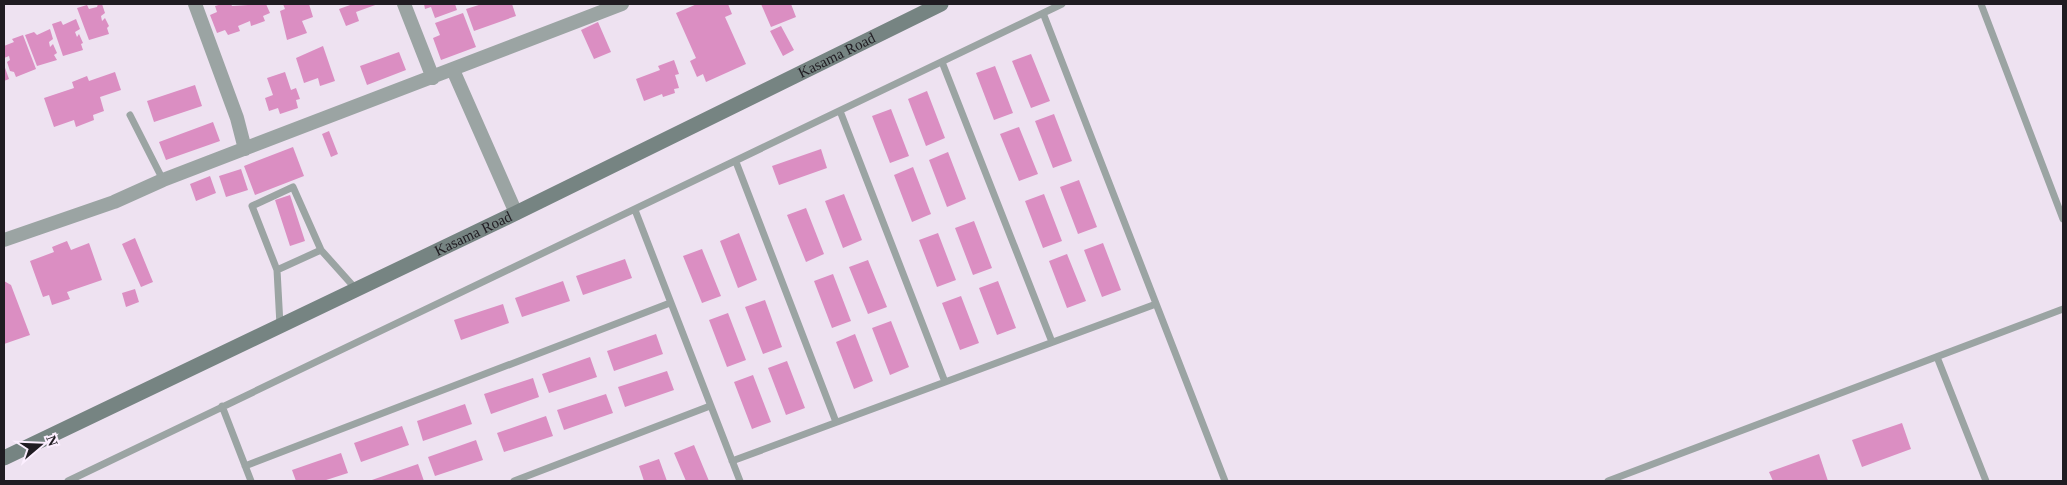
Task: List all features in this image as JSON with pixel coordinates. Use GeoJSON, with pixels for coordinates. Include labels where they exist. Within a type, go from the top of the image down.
{"type":"FeatureCollection","features":[{"type":"Feature","properties":{"kind":"street"},"geometry":{"type":"LineString","coordinates":[[195,4],[237,118],[245,150]]}},
{"type":"Feature","properties":{"kind":"street"},"geometry":{"type":"LineString","coordinates":[[404,4],[433,78]]}},
{"type":"Feature","properties":{"kind":"street"},"geometry":{"type":"LineString","coordinates":[[4,240],[114,202],[162,180],[433,78],[592,9],[622,4]]}},
{"type":"Feature","properties":{"kind":"street","name":"Kasama Road"},"geometry":{"type":"LineString","coordinates":[[4,458],[516,212],[941,4]]}},
{"type":"Feature","properties":{"kind":"street"},"geometry":{"type":"LineString","coordinates":[[453,70],[516,212]]}},
{"type":"Feature","properties":{"kind":"lane"},"geometry":{"type":"LineString","coordinates":[[68,481],[1062,4]]}},
{"type":"Feature","properties":{"kind":"lane"},"geometry":{"type":"LineString","coordinates":[[1981,4],[2063,219]]}},
{"type":"Feature","properties":{"kind":"lane"},"geometry":{"type":"LineString","coordinates":[[1043,13],[1225,481]]}},
{"type":"Feature","properties":{"kind":"lane"},"geometry":{"type":"LineString","coordinates":[[942,62],[1052,342]]}},
{"type":"Feature","properties":{"kind":"lane"},"geometry":{"type":"LineString","coordinates":[[840,111],[945,382]]}},
{"type":"Feature","properties":{"kind":"lane"},"geometry":{"type":"LineString","coordinates":[[130,115],[162,180]]}},
{"type":"Feature","properties":{"kind":"lane"},"geometry":{"type":"LineString","coordinates":[[736,162],[836,422]]}},
{"type":"Feature","properties":{"kind":"lane"},"geometry":{"type":"LineString","coordinates":[[280,325],[276,270],[252,206],[294,187],[321,250],[355,288]]}},
{"type":"Feature","properties":{"kind":"lane"},"geometry":{"type":"LineString","coordinates":[[635,210],[740,481]]}},
{"type":"Feature","properties":{"kind":"lane"},"geometry":{"type":"LineString","coordinates":[[276,270],[321,250]]}},
{"type":"Feature","properties":{"kind":"lane"},"geometry":{"type":"LineString","coordinates":[[245,466],[670,303]]}},
{"type":"Feature","properties":{"kind":"lane"},"geometry":{"type":"LineString","coordinates":[[732,461],[1156,304]]}},
{"type":"Feature","properties":{"kind":"lane"},"geometry":{"type":"LineString","coordinates":[[1608,481],[2063,309]]}},
{"type":"Feature","properties":{"kind":"lane"},"geometry":{"type":"LineString","coordinates":[[1937,357],[1986,481]]}},
{"type":"Feature","properties":{"kind":"lane"},"geometry":{"type":"LineString","coordinates":[[222,406],[251,481]]}},
{"type":"Feature","properties":{"kind":"lane"},"geometry":{"type":"LineString","coordinates":[[514,481],[710,406]]}},
{"type":"Feature","properties":{"kind":"building"},"geometry":{"type":"Polygon","coordinates":[[[98,4],[102,4],[105,13],[101,16],[102,21],[105,18],[109,26],[107,28],[109,34],[89,40],[77,8],[87,5],[89,9],[97,7],[98,4]]]}},
{"type":"Feature","properties":{"kind":"building"},"geometry":{"type":"Polygon","coordinates":[[[231,4],[232,6],[266,4],[270,13],[263,16],[265,21],[251,26],[250,21],[238,26],[240,31],[228,35],[225,30],[217,33],[210,15],[217,12],[215,6],[231,4]]]}},
{"type":"Feature","properties":{"kind":"building"},"geometry":{"type":"Polygon","coordinates":[[[283,4],[309,4],[313,17],[302,21],[307,33],[287,40],[280,11],[285,9],[283,4]]]}},
{"type":"Feature","properties":{"kind":"building"},"geometry":{"type":"Polygon","coordinates":[[[353,4],[378,4],[356,12],[359,21],[346,26],[339,9],[353,4]]]}},
{"type":"Feature","properties":{"kind":"building"},"geometry":{"type":"Polygon","coordinates":[[[424,4],[455,4],[457,10],[435,18],[431,7],[425,9],[424,4]]]}},
{"type":"Feature","properties":{"kind":"building"},"geometry":{"type":"Polygon","coordinates":[[[482,4],[512,4],[516,16],[474,31],[466,9],[482,4]]]}},
{"type":"Feature","properties":{"kind":"building"},"geometry":{"type":"Polygon","coordinates":[[[697,4],[728,4],[732,14],[725,17],[746,64],[706,82],[703,74],[697,77],[690,61],[696,58],[676,13],[697,4]]]}},
{"type":"Feature","properties":{"kind":"building"},"geometry":{"type":"Polygon","coordinates":[[[761,4],[791,4],[796,17],[771,27],[761,4]]]}},
{"type":"Feature","properties":{"kind":"building"},"geometry":{"type":"Polygon","coordinates":[[[463,13],[476,47],[441,60],[433,38],[440,35],[435,23],[463,13]]]}},
{"type":"Feature","properties":{"kind":"building"},"geometry":{"type":"Polygon","coordinates":[[[76,19],[80,29],[75,32],[77,37],[79,34],[83,43],[81,44],[83,50],[63,56],[52,24],[61,21],[63,25],[76,19]]]}},
{"type":"Feature","properties":{"kind":"building"},"geometry":{"type":"Polygon","coordinates":[[[598,22],[611,52],[594,59],[581,30],[598,22]]]}},
{"type":"Feature","properties":{"kind":"building"},"geometry":{"type":"Polygon","coordinates":[[[781,26],[794,50],[783,56],[770,31],[781,26]]]}},
{"type":"Feature","properties":{"kind":"building"},"geometry":{"type":"Polygon","coordinates":[[[50,29],[53,39],[49,42],[50,47],[53,44],[57,53],[54,55],[57,60],[37,66],[25,35],[34,32],[37,35],[50,29]]]}},
{"type":"Feature","properties":{"kind":"building"},"geometry":{"type":"Polygon","coordinates":[[[23,35],[36,69],[16,77],[14,72],[10,71],[7,62],[10,60],[9,56],[4,58],[4,46],[14,42],[12,39],[23,35]]]}},
{"type":"Feature","properties":{"kind":"building"},"geometry":{"type":"Polygon","coordinates":[[[323,46],[335,81],[320,86],[318,78],[304,83],[296,58],[323,46]]]}},
{"type":"Feature","properties":{"kind":"building"},"geometry":{"type":"Polygon","coordinates":[[[399,52],[406,70],[367,85],[360,66],[399,52]]]}},
{"type":"Feature","properties":{"kind":"building"},"geometry":{"type":"Polygon","coordinates":[[[1031,54],[1050,101],[1031,108],[1012,61],[1031,54]]]}},
{"type":"Feature","properties":{"kind":"building"},"geometry":{"type":"Polygon","coordinates":[[[674,60],[679,74],[675,75],[679,88],[674,89],[675,93],[663,97],[662,94],[644,101],[636,79],[660,70],[658,66],[674,60]]]}},
{"type":"Feature","properties":{"kind":"building"},"geometry":{"type":"Polygon","coordinates":[[[4,65],[9,79],[4,81],[4,65]]]}},
{"type":"Feature","properties":{"kind":"building"},"geometry":{"type":"Polygon","coordinates":[[[995,66],[1013,113],[994,120],[976,73],[995,66]]]}},
{"type":"Feature","properties":{"kind":"building"},"geometry":{"type":"Polygon","coordinates":[[[115,72],[121,90],[100,97],[104,111],[93,115],[94,120],[76,127],[74,120],[54,127],[44,98],[74,88],[72,82],[87,76],[89,81],[115,72]]]}},
{"type":"Feature","properties":{"kind":"building"},"geometry":{"type":"Polygon","coordinates":[[[285,72],[291,90],[296,88],[300,99],[296,100],[298,108],[280,114],[278,108],[269,111],[265,98],[273,95],[267,78],[285,72]]]}},
{"type":"Feature","properties":{"kind":"building"},"geometry":{"type":"Polygon","coordinates":[[[195,85],[202,106],[154,122],[147,101],[195,85]]]}},
{"type":"Feature","properties":{"kind":"building"},"geometry":{"type":"Polygon","coordinates":[[[927,91],[945,138],[926,146],[908,99],[927,91]]]}},
{"type":"Feature","properties":{"kind":"building"},"geometry":{"type":"Polygon","coordinates":[[[891,109],[909,156],[890,163],[872,116],[891,109]]]}},
{"type":"Feature","properties":{"kind":"building"},"geometry":{"type":"Polygon","coordinates":[[[1054,114],[1072,161],[1053,168],[1035,121],[1054,114]]]}},
{"type":"Feature","properties":{"kind":"building"},"geometry":{"type":"Polygon","coordinates":[[[213,122],[220,141],[166,160],[159,142],[213,122]]]}},
{"type":"Feature","properties":{"kind":"building"},"geometry":{"type":"Polygon","coordinates":[[[1019,127],[1038,174],[1019,181],[1000,134],[1019,127]]]}},
{"type":"Feature","properties":{"kind":"building"},"geometry":{"type":"Polygon","coordinates":[[[329,131],[338,154],[331,157],[322,134],[329,131]]]}},
{"type":"Feature","properties":{"kind":"building"},"geometry":{"type":"Polygon","coordinates":[[[293,147],[304,176],[255,195],[244,166],[293,147]]]}},
{"type":"Feature","properties":{"kind":"building"},"geometry":{"type":"Polygon","coordinates":[[[821,149],[827,168],[779,185],[772,166],[821,149]]]}},
{"type":"Feature","properties":{"kind":"building"},"geometry":{"type":"Polygon","coordinates":[[[948,152],[966,199],[947,207],[929,160],[948,152]]]}},
{"type":"Feature","properties":{"kind":"building"},"geometry":{"type":"Polygon","coordinates":[[[913,167],[931,214],[912,222],[894,175],[913,167]]]}},
{"type":"Feature","properties":{"kind":"building"},"geometry":{"type":"Polygon","coordinates":[[[241,169],[248,190],[226,197],[219,176],[241,169]]]}},
{"type":"Feature","properties":{"kind":"building"},"geometry":{"type":"Polygon","coordinates":[[[210,176],[216,193],[196,201],[190,184],[210,176]]]}},
{"type":"Feature","properties":{"kind":"building"},"geometry":{"type":"Polygon","coordinates":[[[1079,180],[1097,227],[1078,234],[1060,187],[1079,180]]]}},
{"type":"Feature","properties":{"kind":"building"},"geometry":{"type":"Polygon","coordinates":[[[844,194],[862,240],[843,248],[825,201],[844,194]]]}},
{"type":"Feature","properties":{"kind":"building"},"geometry":{"type":"Polygon","coordinates":[[[1044,194],[1062,241],[1043,248],[1025,201],[1044,194]]]}},
{"type":"Feature","properties":{"kind":"building"},"geometry":{"type":"Polygon","coordinates":[[[290,195],[305,241],[290,246],[275,200],[290,195]]]}},
{"type":"Feature","properties":{"kind":"building"},"geometry":{"type":"Polygon","coordinates":[[[806,208],[824,254],[806,262],[787,215],[806,208]]]}},
{"type":"Feature","properties":{"kind":"building"},"geometry":{"type":"Polygon","coordinates":[[[974,221],[992,268],[973,275],[955,228],[974,221]]]}},
{"type":"Feature","properties":{"kind":"building"},"geometry":{"type":"Polygon","coordinates":[[[739,233],[757,280],[738,288],[720,241],[739,233]]]}},
{"type":"Feature","properties":{"kind":"building"},"geometry":{"type":"Polygon","coordinates":[[[938,233],[956,280],[937,287],[919,240],[938,233]]]}},
{"type":"Feature","properties":{"kind":"building"},"geometry":{"type":"Polygon","coordinates":[[[135,238],[153,282],[141,287],[122,244],[135,238]]]}},
{"type":"Feature","properties":{"kind":"building"},"geometry":{"type":"Polygon","coordinates":[[[67,241],[71,250],[89,243],[102,280],[67,292],[70,299],[52,305],[49,295],[43,297],[30,261],[54,252],[52,247],[67,241]]]}},
{"type":"Feature","properties":{"kind":"building"},"geometry":{"type":"Polygon","coordinates":[[[1103,243],[1121,290],[1102,297],[1084,250],[1103,243]]]}},
{"type":"Feature","properties":{"kind":"building"},"geometry":{"type":"Polygon","coordinates":[[[702,249],[721,296],[702,303],[683,256],[702,249]]]}},
{"type":"Feature","properties":{"kind":"building"},"geometry":{"type":"Polygon","coordinates":[[[1067,254],[1086,301],[1067,308],[1049,261],[1067,254]]]}},
{"type":"Feature","properties":{"kind":"building"},"geometry":{"type":"Polygon","coordinates":[[[625,259],[632,278],[583,295],[576,276],[625,259]]]}},
{"type":"Feature","properties":{"kind":"building"},"geometry":{"type":"Polygon","coordinates":[[[868,260],[887,307],[868,314],[849,267],[868,260]]]}},
{"type":"Feature","properties":{"kind":"building"},"geometry":{"type":"Polygon","coordinates":[[[833,274],[851,321],[832,328],[814,281],[833,274]]]}},
{"type":"Feature","properties":{"kind":"building"},"geometry":{"type":"Polygon","coordinates":[[[4,281],[11,285],[30,335],[4,344],[4,281]]]}},
{"type":"Feature","properties":{"kind":"building"},"geometry":{"type":"Polygon","coordinates":[[[563,281],[570,301],[522,317],[515,298],[563,281]]]}},
{"type":"Feature","properties":{"kind":"building"},"geometry":{"type":"Polygon","coordinates":[[[998,281],[1016,328],[997,335],[979,288],[998,281]]]}},
{"type":"Feature","properties":{"kind":"building"},"geometry":{"type":"Polygon","coordinates":[[[135,289],[139,302],[126,307],[122,293],[135,289]]]}},
{"type":"Feature","properties":{"kind":"building"},"geometry":{"type":"Polygon","coordinates":[[[961,296],[979,343],[960,350],[942,303],[961,296]]]}},
{"type":"Feature","properties":{"kind":"building"},"geometry":{"type":"Polygon","coordinates":[[[765,300],[782,347],[763,354],[745,307],[765,300]]]}},
{"type":"Feature","properties":{"kind":"building"},"geometry":{"type":"Polygon","coordinates":[[[503,304],[509,323],[461,340],[454,320],[503,304]]]}},
{"type":"Feature","properties":{"kind":"building"},"geometry":{"type":"Polygon","coordinates":[[[728,313],[746,360],[727,367],[709,320],[728,313]]]}},
{"type":"Feature","properties":{"kind":"building"},"geometry":{"type":"Polygon","coordinates":[[[891,321],[909,367],[890,375],[872,328],[891,321]]]}},
{"type":"Feature","properties":{"kind":"building"},"geometry":{"type":"Polygon","coordinates":[[[656,334],[663,354],[614,371],[607,351],[656,334]]]}},
{"type":"Feature","properties":{"kind":"building"},"geometry":{"type":"Polygon","coordinates":[[[855,334],[873,381],[854,389],[836,342],[855,334]]]}},
{"type":"Feature","properties":{"kind":"building"},"geometry":{"type":"Polygon","coordinates":[[[590,357],[597,377],[549,393],[542,374],[590,357]]]}},
{"type":"Feature","properties":{"kind":"building"},"geometry":{"type":"Polygon","coordinates":[[[787,361],[805,408],[786,415],[768,368],[787,361]]]}},
{"type":"Feature","properties":{"kind":"building"},"geometry":{"type":"Polygon","coordinates":[[[667,371],[674,390],[625,407],[618,387],[667,371]]]}},
{"type":"Feature","properties":{"kind":"building"},"geometry":{"type":"Polygon","coordinates":[[[753,375],[771,422],[752,429],[734,382],[753,375]]]}},
{"type":"Feature","properties":{"kind":"building"},"geometry":{"type":"Polygon","coordinates":[[[533,378],[539,397],[491,414],[484,394],[533,378]]]}},
{"type":"Feature","properties":{"kind":"building"},"geometry":{"type":"Polygon","coordinates":[[[606,394],[613,413],[564,430],[557,410],[606,394]]]}},
{"type":"Feature","properties":{"kind":"building"},"geometry":{"type":"Polygon","coordinates":[[[465,404],[472,424],[423,441],[417,421],[465,404]]]}},
{"type":"Feature","properties":{"kind":"building"},"geometry":{"type":"Polygon","coordinates":[[[546,416],[553,436],[504,452],[497,433],[546,416]]]}},
{"type":"Feature","properties":{"kind":"building"},"geometry":{"type":"Polygon","coordinates":[[[1902,423],[1911,449],[1862,467],[1852,440],[1902,423]]]}},
{"type":"Feature","properties":{"kind":"building"},"geometry":{"type":"Polygon","coordinates":[[[402,426],[409,445],[361,462],[354,443],[402,426]]]}},
{"type":"Feature","properties":{"kind":"building"},"geometry":{"type":"Polygon","coordinates":[[[476,440],[483,460],[435,476],[428,457],[476,440]]]}},
{"type":"Feature","properties":{"kind":"building"},"geometry":{"type":"Polygon","coordinates":[[[694,445],[709,481],[686,481],[674,453],[694,445]]]}},
{"type":"Feature","properties":{"kind":"building"},"geometry":{"type":"Polygon","coordinates":[[[341,453],[348,473],[323,481],[296,481],[292,470],[341,453]]]}},
{"type":"Feature","properties":{"kind":"building"},"geometry":{"type":"Polygon","coordinates":[[[1819,454],[1828,481],[1773,481],[1769,472],[1819,454]]]}},
{"type":"Feature","properties":{"kind":"building"},"geometry":{"type":"Polygon","coordinates":[[[659,459],[667,481],[644,481],[639,466],[659,459]]]}},
{"type":"Feature","properties":{"kind":"building"},"geometry":{"type":"Polygon","coordinates":[[[418,464],[424,481],[369,481],[418,464]]]}}]}
